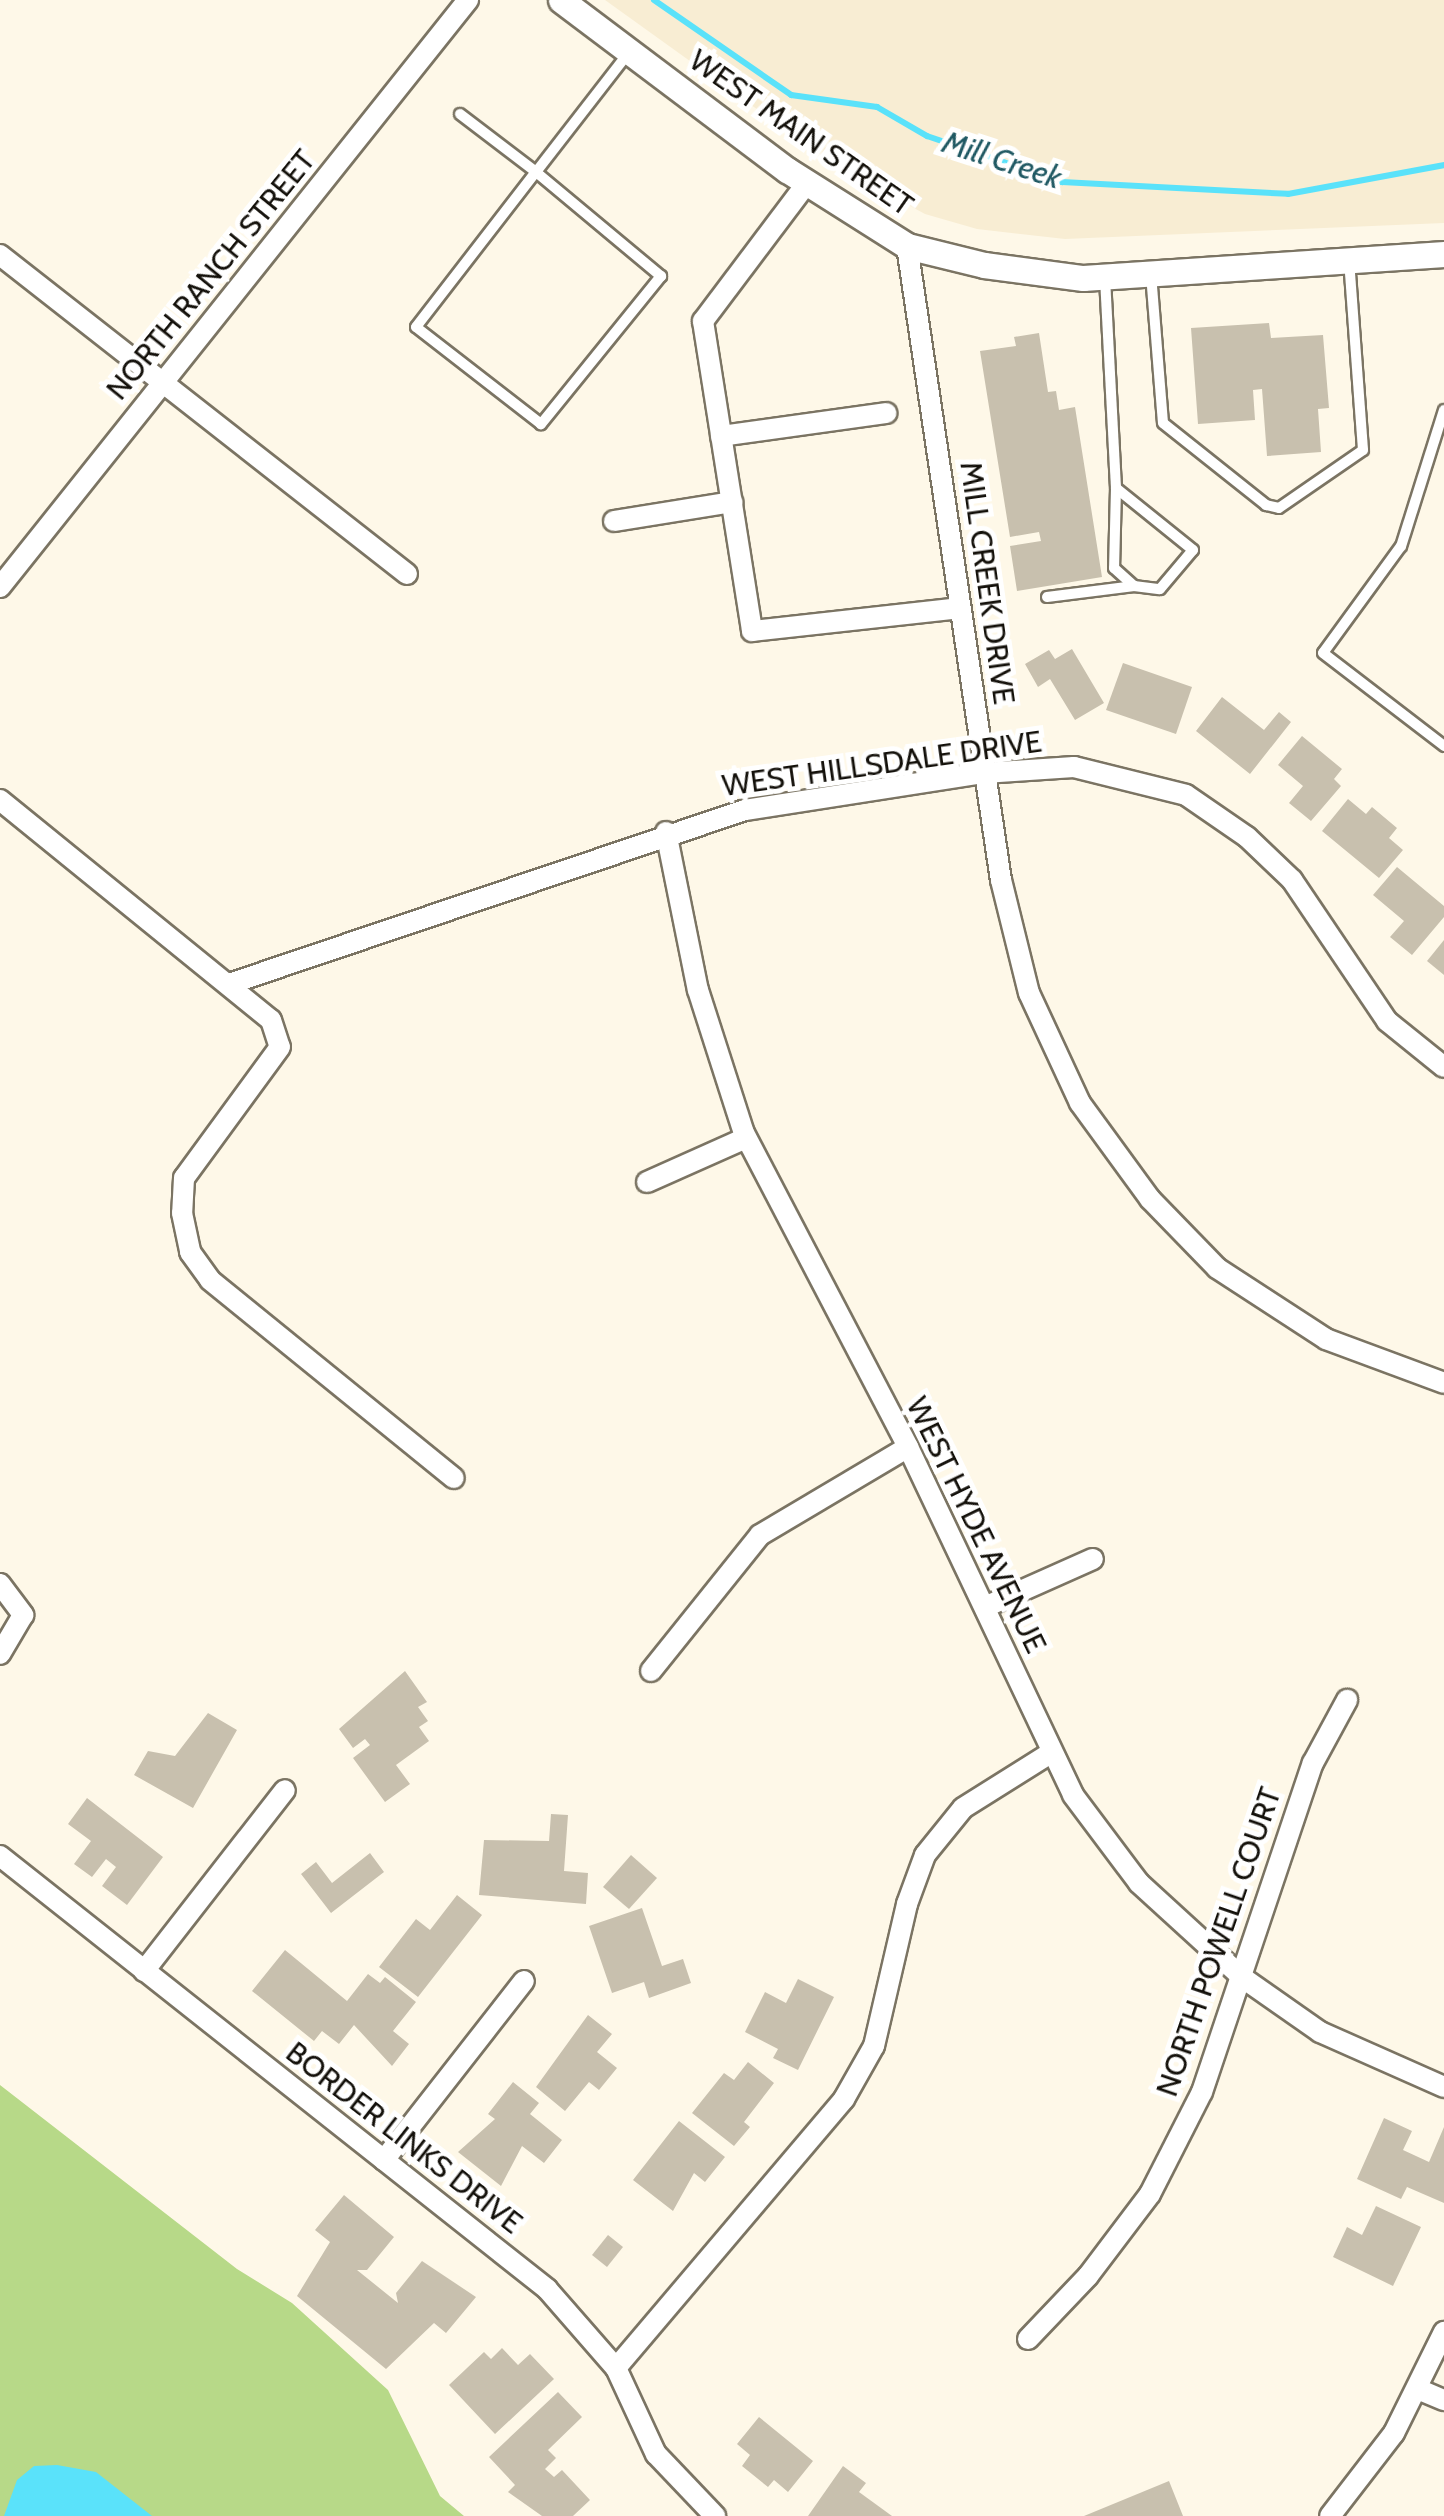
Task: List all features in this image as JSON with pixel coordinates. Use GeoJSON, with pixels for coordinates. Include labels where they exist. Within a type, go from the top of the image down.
{"type":"FeatureCollection","features":[{"type":"Feature","properties":{"kind":"street","name":"NORTH RANCH STREET"},"geometry":{"type":"LineString","coordinates":[[0,587],[468,0]]}},
{"type":"Feature","properties":{"kind":"street","name":"WEST MAIN STREET"},"geometry":{"type":"LineString","coordinates":[[561,0],[807,183],[907,246],[984,266],[1104,277],[1444,254]]}},
{"type":"Feature","properties":{"kind":"street"},"geometry":{"type":"LineString","coordinates":[[807,183],[703,321],[752,631],[960,608]]}},
{"type":"Feature","properties":{"kind":"street","name":"MILL CREEK DRIVE"},"geometry":{"type":"LineString","coordinates":[[907,246],[984,773],[1029,993],[1080,1104],[1150,1199],[1217,1268],[1326,1339],[1444,1384]]}},
{"type":"Feature","properties":{"kind":"street"},"geometry":{"type":"LineString","coordinates":[[0,255],[407,574]]}},
{"type":"Feature","properties":{"kind":"street"},"geometry":{"type":"LineString","coordinates":[[722,436],[886,413]]}},
{"type":"Feature","properties":{"kind":"street"},"geometry":{"type":"LineString","coordinates":[[614,521],[732,502]]}},
{"type":"Feature","properties":{"kind":"street","name":"WEST HILLSDALE DRIVE"},"geometry":{"type":"LineString","coordinates":[[232,983],[666,832],[745,810],[984,773],[1074,767],[1186,794],[1247,837],[1292,880],[1387,1020],[1444,1067]]}},
{"type":"Feature","properties":{"kind":"street"},"geometry":{"type":"LineString","coordinates":[[0,800],[232,983],[271,1020],[280,1048],[184,1178],[182,1213],[190,1252],[210,1280],[454,1478]]}},
{"type":"Feature","properties":{"kind":"street","name":"WEST HYDE AVENUE"},"geometry":{"type":"LineString","coordinates":[[666,832],[698,990],[746,1138],[908,1448],[1050,1754],[1139,1882],[1243,1978],[1320,2032],[1444,2088]]}},
{"type":"Feature","properties":{"kind":"street"},"geometry":{"type":"LineString","coordinates":[[647,1182],[746,1138]]}},
{"type":"Feature","properties":{"kind":"street"},"geometry":{"type":"LineString","coordinates":[[651,1670],[760,1535],[908,1448]]}},
{"type":"Feature","properties":{"kind":"street"},"geometry":{"type":"LineString","coordinates":[[985,1607],[1093,1559]]}},
{"type":"Feature","properties":{"kind":"street"},"geometry":{"type":"LineString","coordinates":[[0,1584],[23,1615],[0,1654]]}},
{"type":"Feature","properties":{"kind":"street","name":"NORTH POWELL COURT"},"geometry":{"type":"LineString","coordinates":[[1028,2338],[1088,2276],[1150,2194],[1202,2092],[1313,1763],[1346,1700]]}},
{"type":"Feature","properties":{"kind":"street"},"geometry":{"type":"LineString","coordinates":[[616,2368],[844,2099],[874,2046],[907,1904],[925,1855],[963,1808],[1050,1754]]}},
{"type":"Feature","properties":{"kind":"street"},"geometry":{"type":"LineString","coordinates":[[144,1971],[285,1790]]}},
{"type":"Feature","properties":{"kind":"street","name":"BORDER LINKS DRIVE"},"geometry":{"type":"LineString","coordinates":[[0,1856],[547,2289],[616,2368],[656,2454],[715,2516]]}},
{"type":"Feature","properties":{"kind":"street"},"geometry":{"type":"LineString","coordinates":[[384,2160],[524,1982]]}},
{"type":"Feature","properties":{"kind":"street"},"geometry":{"type":"LineString","coordinates":[[1330,2516],[1420,2390],[1444,2332]]}},
{"type":"Feature","properties":{"kind":"street"},"geometry":{"type":"LineString","coordinates":[[1420,2390],[1444,2400]]}},
{"type":"Feature","properties":{"kind":"lane"},"geometry":{"type":"LineString","coordinates":[[460,114],[536,172],[661,276],[542,424],[416,327],[536,172],[630,52]]}},
{"type":"Feature","properties":{"kind":"lane"},"geometry":{"type":"LineString","coordinates":[[1150,274],[1163,423],[1266,505],[1279,508],[1363,450],[1349,260]]}},
{"type":"Feature","properties":{"kind":"lane"},"geometry":{"type":"LineString","coordinates":[[1104,277],[1116,488],[1111,509],[1114,568],[1134,586]]}},
{"type":"Feature","properties":{"kind":"lane"},"geometry":{"type":"LineString","coordinates":[[1444,410],[1401,546],[1324,652],[1444,746]]}},
{"type":"Feature","properties":{"kind":"lane"},"geometry":{"type":"LineString","coordinates":[[1047,597],[1134,586],[1160,589],[1193,550],[1116,488]]}},
{"type":"Feature","properties":{"kind":"shaded area"},"geometry":{"type":"Polygon","coordinates":[[[605,0],[1444,0],[1444,223],[1065,239],[977,229],[925,214],[836,166],[605,0]]]}},
{"type":"Feature","properties":{"kind":"green space"},"geometry":{"type":"Polygon","coordinates":[[[0,2085],[237,2269],[292,2303],[388,2390],[440,2496],[464,2516],[0,2516],[0,2085]]]}},
{"type":"Feature","properties":{"kind":"water"},"geometry":{"type":"Polygon","coordinates":[[[57,2465],[96,2472],[152,2516],[4,2516],[17,2480],[34,2466],[57,2465]]]}},
{"type":"Feature","properties":{"kind":"building"},"geometry":{"type":"Polygon","coordinates":[[[1269,323],[1271,338],[1323,335],[1329,408],[1318,409],[1321,452],[1267,456],[1262,389],[1253,390],[1255,420],[1198,424],[1191,328],[1269,323]]]}},
{"type":"Feature","properties":{"kind":"building"},"geometry":{"type":"Polygon","coordinates":[[[1039,333],[1048,392],[1056,391],[1059,410],[1075,407],[1102,577],[1017,591],[1010,546],[1041,541],[1039,532],[1010,537],[980,351],[1016,346],[1014,337],[1039,333]]]}},
{"type":"Feature","properties":{"kind":"building"},"geometry":{"type":"Polygon","coordinates":[[[1072,649],[1104,703],[1075,720],[1050,679],[1038,687],[1025,664],[1049,650],[1055,659],[1072,649]]]}},
{"type":"Feature","properties":{"kind":"building"},"geometry":{"type":"Polygon","coordinates":[[[1123,663],[1192,687],[1176,734],[1106,710],[1123,663]]]}},
{"type":"Feature","properties":{"kind":"building"},"geometry":{"type":"Polygon","coordinates":[[[1222,697],[1264,730],[1279,712],[1291,722],[1250,774],[1196,731],[1222,697]]]}},
{"type":"Feature","properties":{"kind":"building"},"geometry":{"type":"Polygon","coordinates":[[[1302,736],[1342,769],[1334,779],[1341,786],[1311,821],[1289,803],[1303,786],[1278,765],[1302,736]]]}},
{"type":"Feature","properties":{"kind":"building"},"geometry":{"type":"Polygon","coordinates":[[[1348,799],[1366,814],[1372,807],[1397,828],[1389,838],[1403,850],[1379,878],[1322,831],[1348,799]]]}},
{"type":"Feature","properties":{"kind":"building"},"geometry":{"type":"Polygon","coordinates":[[[1397,867],[1444,906],[1444,917],[1412,955],[1390,937],[1404,921],[1373,895],[1397,867]]]}},
{"type":"Feature","properties":{"kind":"building"},"geometry":{"type":"Polygon","coordinates":[[[1444,940],[1444,975],[1427,961],[1444,940]]]}},
{"type":"Feature","properties":{"kind":"building"},"geometry":{"type":"Polygon","coordinates":[[[405,1671],[427,1702],[418,1707],[428,1721],[419,1727],[429,1741],[396,1765],[410,1784],[385,1802],[353,1758],[370,1745],[365,1739],[353,1748],[339,1729],[405,1671]]]}},
{"type":"Feature","properties":{"kind":"building"},"geometry":{"type":"Polygon","coordinates":[[[208,1713],[237,1730],[193,1808],[134,1775],[148,1751],[175,1756],[208,1713]]]}},
{"type":"Feature","properties":{"kind":"building"},"geometry":{"type":"Polygon","coordinates":[[[87,1798],[163,1857],[127,1905],[102,1886],[116,1867],[106,1859],[92,1877],[74,1864],[91,1841],[68,1824],[87,1798]]]}},
{"type":"Feature","properties":{"kind":"building"},"geometry":{"type":"Polygon","coordinates":[[[551,1814],[568,1815],[564,1871],[588,1873],[586,1904],[479,1895],[484,1840],[549,1841],[551,1814]]]}},
{"type":"Feature","properties":{"kind":"building"},"geometry":{"type":"Polygon","coordinates":[[[370,1853],[384,1872],[331,1913],[301,1874],[316,1862],[332,1883],[370,1853]]]}},
{"type":"Feature","properties":{"kind":"building"},"geometry":{"type":"Polygon","coordinates":[[[631,1855],[657,1878],[629,1909],[603,1887],[631,1855]]]}},
{"type":"Feature","properties":{"kind":"building"},"geometry":{"type":"Polygon","coordinates":[[[457,1895],[482,1915],[418,1997],[379,1967],[416,1919],[430,1930],[457,1895]]]}},
{"type":"Feature","properties":{"kind":"building"},"geometry":{"type":"Polygon","coordinates":[[[642,1908],[662,1966],[683,1959],[691,1983],[649,1998],[644,1982],[612,1993],[589,1926],[642,1908]]]}},
{"type":"Feature","properties":{"kind":"building"},"geometry":{"type":"Polygon","coordinates":[[[285,1950],[347,2001],[368,1974],[380,1983],[385,1977],[416,2002],[393,2031],[409,2044],[392,2066],[354,2025],[339,2044],[322,2031],[314,2041],[252,1991],[285,1950]]]}},
{"type":"Feature","properties":{"kind":"building"},"geometry":{"type":"Polygon","coordinates":[[[798,1979],[834,1997],[798,2070],[773,2058],[778,2049],[745,2032],[765,1992],[786,2003],[798,1979]]]}},
{"type":"Feature","properties":{"kind":"building"},"geometry":{"type":"Polygon","coordinates":[[[588,2015],[612,2034],[597,2052],[617,2068],[599,2090],[589,2082],[565,2111],[536,2087],[588,2015]]]}},
{"type":"Feature","properties":{"kind":"building"},"geometry":{"type":"Polygon","coordinates":[[[748,2062],[774,2083],[744,2122],[750,2127],[734,2146],[692,2113],[724,2073],[734,2080],[748,2062]]]}},
{"type":"Feature","properties":{"kind":"building"},"geometry":{"type":"Polygon","coordinates":[[[513,2082],[539,2103],[530,2114],[562,2140],[544,2163],[522,2146],[501,2186],[458,2152],[495,2119],[488,2114],[513,2082]]]}},
{"type":"Feature","properties":{"kind":"building"},"geometry":{"type":"Polygon","coordinates":[[[1384,2118],[1412,2131],[1403,2150],[1429,2162],[1444,2127],[1444,2203],[1407,2187],[1401,2199],[1357,2179],[1384,2118]]]}},
{"type":"Feature","properties":{"kind":"building"},"geometry":{"type":"Polygon","coordinates":[[[679,2121],[725,2157],[705,2182],[694,2173],[673,2211],[633,2180],[679,2121]]]}},
{"type":"Feature","properties":{"kind":"building"},"geometry":{"type":"Polygon","coordinates":[[[344,2195],[394,2237],[367,2270],[357,2270],[398,2303],[396,2293],[422,2261],[476,2297],[446,2333],[434,2323],[386,2369],[297,2296],[330,2242],[315,2230],[344,2195]]]}},
{"type":"Feature","properties":{"kind":"building"},"geometry":{"type":"Polygon","coordinates":[[[1376,2206],[1421,2227],[1393,2286],[1333,2257],[1347,2227],[1362,2235],[1376,2206]]]}},
{"type":"Feature","properties":{"kind":"building"},"geometry":{"type":"Polygon","coordinates":[[[608,2235],[623,2247],[607,2267],[592,2255],[608,2235]]]}},
{"type":"Feature","properties":{"kind":"building"},"geometry":{"type":"Polygon","coordinates":[[[502,2348],[518,2365],[530,2354],[554,2379],[495,2434],[449,2385],[484,2352],[491,2359],[502,2348]]]}},
{"type":"Feature","properties":{"kind":"building"},"geometry":{"type":"Polygon","coordinates":[[[558,2392],[582,2417],[548,2450],[556,2458],[545,2469],[554,2477],[562,2470],[590,2500],[573,2516],[542,2516],[508,2492],[515,2485],[489,2457],[558,2392]]]}},
{"type":"Feature","properties":{"kind":"building"},"geometry":{"type":"Polygon","coordinates":[[[759,2417],[813,2461],[788,2492],[774,2480],[768,2487],[742,2466],[750,2455],[737,2444],[759,2417]]]}},
{"type":"Feature","properties":{"kind":"building"},"geometry":{"type":"Polygon","coordinates":[[[843,2466],[866,2483],[859,2492],[892,2516],[808,2516],[843,2466]]]}},
{"type":"Feature","properties":{"kind":"building"},"geometry":{"type":"Polygon","coordinates":[[[1169,2481],[1183,2516],[1084,2516],[1169,2481]]]}},
{"type":"Feature","properties":{"kind":"waterway","name":"Mill Creek"},"geometry":{"type":"LineString","coordinates":[[654,0],[791,95],[877,107],[927,136],[1062,182],[1288,194],[1444,165]]}}]}
